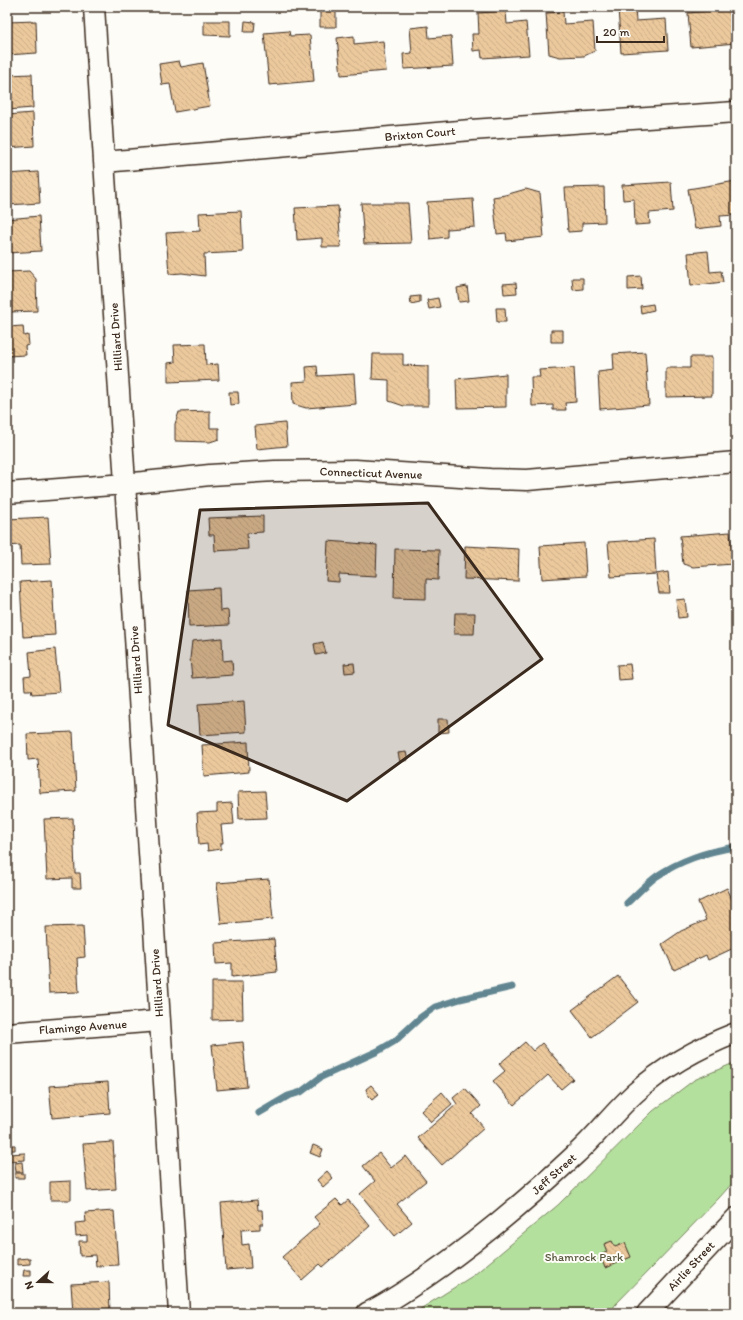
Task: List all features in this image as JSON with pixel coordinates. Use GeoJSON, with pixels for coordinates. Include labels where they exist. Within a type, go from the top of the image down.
{"type":"FeatureCollection","features":[{"type":"Feature","properties":{"kind":"street","name":"Hilliard Drive"},"geometry":{"type":"LineString","coordinates":[[94,7],[179,1313]]}},
{"type":"Feature","properties":{"kind":"street","name":"Brixton Court"},"geometry":{"type":"LineString","coordinates":[[104,162],[471,130],[736,112]]}},
{"type":"Feature","properties":{"kind":"street","name":"Connecticut Avenue"},"geometry":{"type":"LineString","coordinates":[[7,492],[125,484],[210,475],[275,471],[355,470],[527,480],[736,462]]}},
{"type":"Feature","properties":{"kind":"street","name":"Flamingo Avenue"},"geometry":{"type":"LineString","coordinates":[[7,1033],[160,1021]]}},
{"type":"Feature","properties":{"kind":"street","name":"Jeff Street"},"geometry":{"type":"LineString","coordinates":[[367,1313],[406,1291],[457,1256],[540,1188],[579,1151],[633,1094],[647,1082],[680,1059],[719,1040],[736,1034]]}},
{"type":"Feature","properties":{"kind":"street","name":"Airlie Street"},"geometry":{"type":"LineString","coordinates":[[647,1313],[736,1218]]}},
{"type":"Feature","properties":{"kind":"highlighted area"},"geometry":{"type":"Polygon","coordinates":[[[428,503],[542,659],[347,801],[168,725],[200,510],[428,503]]]}},
{"type":"Feature","properties":{"kind":"green space","name":"Shamrock Park"},"geometry":{"type":"Polygon","coordinates":[[[736,1062],[736,1179],[615,1305],[610,1313],[414,1313],[474,1275],[558,1205],[653,1111],[694,1080],[736,1062]]]}},
{"type":"Feature","properties":{"kind":"building"},"geometry":{"type":"Polygon","coordinates":[[[320,7],[336,7],[336,27],[320,27],[320,7]]]}},
{"type":"Feature","properties":{"kind":"building"},"geometry":{"type":"Polygon","coordinates":[[[635,7],[636,21],[666,19],[668,50],[621,53],[618,8],[635,7]]]}},
{"type":"Feature","properties":{"kind":"building"},"geometry":{"type":"Polygon","coordinates":[[[733,9],[736,43],[691,47],[688,13],[733,9]]]}},
{"type":"Feature","properties":{"kind":"building"},"geometry":{"type":"Polygon","coordinates":[[[506,11],[507,24],[526,22],[529,55],[482,58],[481,50],[473,51],[472,34],[479,34],[478,13],[506,11]]]}},
{"type":"Feature","properties":{"kind":"building"},"geometry":{"type":"Polygon","coordinates":[[[563,12],[564,24],[593,22],[595,51],[584,56],[560,57],[549,54],[546,13],[563,12]]]}},
{"type":"Feature","properties":{"kind":"building"},"geometry":{"type":"Polygon","coordinates":[[[36,21],[37,53],[7,55],[7,22],[36,21]]]}},
{"type":"Feature","properties":{"kind":"building"},"geometry":{"type":"Polygon","coordinates":[[[204,21],[230,21],[230,36],[204,35],[204,21]]]}},
{"type":"Feature","properties":{"kind":"building"},"geometry":{"type":"Polygon","coordinates":[[[245,21],[255,22],[254,32],[244,32],[245,21]]]}},
{"type":"Feature","properties":{"kind":"building"},"geometry":{"type":"Polygon","coordinates":[[[428,26],[429,38],[451,36],[453,66],[404,69],[403,54],[412,53],[410,28],[428,26]]]}},
{"type":"Feature","properties":{"kind":"building"},"geometry":{"type":"Polygon","coordinates":[[[289,31],[290,36],[310,35],[314,81],[269,85],[264,33],[289,31]]]}},
{"type":"Feature","properties":{"kind":"building"},"geometry":{"type":"Polygon","coordinates":[[[354,36],[354,44],[383,41],[386,71],[341,75],[337,38],[354,36]]]}},
{"type":"Feature","properties":{"kind":"building"},"geometry":{"type":"Polygon","coordinates":[[[179,61],[181,67],[203,63],[210,106],[175,112],[170,84],[162,85],[159,64],[179,61]]]}},
{"type":"Feature","properties":{"kind":"building"},"geometry":{"type":"Polygon","coordinates":[[[32,74],[33,108],[7,110],[7,75],[32,74]]]}},
{"type":"Feature","properties":{"kind":"building"},"geometry":{"type":"Polygon","coordinates":[[[33,113],[34,146],[7,148],[7,115],[33,113]]]}},
{"type":"Feature","properties":{"kind":"building"},"geometry":{"type":"Polygon","coordinates":[[[38,172],[40,203],[7,205],[7,174],[38,172]]]}},
{"type":"Feature","properties":{"kind":"building"},"geometry":{"type":"Polygon","coordinates":[[[736,181],[736,215],[720,216],[721,226],[695,229],[688,189],[736,181]]]}},
{"type":"Feature","properties":{"kind":"building"},"geometry":{"type":"Polygon","coordinates":[[[671,182],[673,211],[649,213],[650,224],[635,225],[634,199],[623,200],[622,185],[671,182]]]}},
{"type":"Feature","properties":{"kind":"building"},"geometry":{"type":"Polygon","coordinates":[[[604,187],[605,222],[582,223],[582,231],[568,232],[565,188],[604,187]]]}},
{"type":"Feature","properties":{"kind":"building"},"geometry":{"type":"Polygon","coordinates":[[[526,189],[540,193],[544,237],[507,241],[506,233],[497,234],[493,197],[526,189]]]}},
{"type":"Feature","properties":{"kind":"building"},"geometry":{"type":"Polygon","coordinates":[[[473,199],[475,227],[447,229],[447,237],[430,239],[427,202],[473,199]]]}},
{"type":"Feature","properties":{"kind":"building"},"geometry":{"type":"Polygon","coordinates":[[[361,203],[408,203],[411,243],[364,244],[361,203]]]}},
{"type":"Feature","properties":{"kind":"building"},"geometry":{"type":"Polygon","coordinates":[[[338,206],[341,247],[322,247],[322,238],[297,240],[295,208],[338,206]]]}},
{"type":"Feature","properties":{"kind":"building"},"geometry":{"type":"Polygon","coordinates":[[[241,211],[243,252],[204,254],[205,276],[182,273],[169,274],[166,233],[200,231],[199,213],[241,211]]]}},
{"type":"Feature","properties":{"kind":"building"},"geometry":{"type":"Polygon","coordinates":[[[39,216],[41,251],[7,253],[7,219],[39,216]]]}},
{"type":"Feature","properties":{"kind":"building"},"geometry":{"type":"Polygon","coordinates":[[[708,251],[710,272],[721,271],[723,282],[691,286],[688,253],[708,251]]]}},
{"type":"Feature","properties":{"kind":"building"},"geometry":{"type":"Polygon","coordinates":[[[29,271],[36,279],[37,311],[10,312],[9,300],[7,300],[7,272],[29,271]]]}},
{"type":"Feature","properties":{"kind":"building"},"geometry":{"type":"Polygon","coordinates":[[[641,276],[642,289],[628,290],[628,277],[641,276]]]}},
{"type":"Feature","properties":{"kind":"building"},"geometry":{"type":"Polygon","coordinates":[[[572,278],[583,278],[583,289],[573,290],[572,278]]]}},
{"type":"Feature","properties":{"kind":"building"},"geometry":{"type":"Polygon","coordinates":[[[516,283],[517,293],[504,294],[503,284],[516,283]]]}},
{"type":"Feature","properties":{"kind":"building"},"geometry":{"type":"Polygon","coordinates":[[[467,286],[469,301],[459,302],[457,288],[467,286]]]}},
{"type":"Feature","properties":{"kind":"building"},"geometry":{"type":"Polygon","coordinates":[[[420,296],[420,302],[411,304],[410,297],[420,296]]]}},
{"type":"Feature","properties":{"kind":"building"},"geometry":{"type":"Polygon","coordinates":[[[438,298],[440,307],[429,309],[427,300],[438,298]]]}},
{"type":"Feature","properties":{"kind":"building"},"geometry":{"type":"Polygon","coordinates":[[[653,304],[654,310],[641,313],[640,306],[653,304]]]}},
{"type":"Feature","properties":{"kind":"building"},"geometry":{"type":"Polygon","coordinates":[[[496,308],[505,308],[506,322],[497,322],[496,308]]]}},
{"type":"Feature","properties":{"kind":"building"},"geometry":{"type":"Polygon","coordinates":[[[23,326],[24,336],[28,335],[29,345],[25,346],[26,355],[7,356],[7,327],[23,326]]]}},
{"type":"Feature","properties":{"kind":"building"},"geometry":{"type":"Polygon","coordinates":[[[551,330],[563,330],[563,342],[551,342],[551,330]]]}},
{"type":"Feature","properties":{"kind":"building"},"geometry":{"type":"Polygon","coordinates":[[[205,344],[206,365],[218,364],[219,380],[168,382],[168,363],[175,362],[174,345],[205,344]]]}},
{"type":"Feature","properties":{"kind":"building"},"geometry":{"type":"Polygon","coordinates":[[[645,352],[649,405],[600,409],[598,372],[614,370],[613,354],[645,352]]]}},
{"type":"Feature","properties":{"kind":"building"},"geometry":{"type":"Polygon","coordinates":[[[373,354],[403,354],[403,365],[428,366],[428,406],[404,406],[389,401],[389,380],[372,379],[373,354]]]}},
{"type":"Feature","properties":{"kind":"building"},"geometry":{"type":"Polygon","coordinates":[[[690,357],[712,357],[712,396],[666,397],[666,368],[690,368],[690,357]]]}},
{"type":"Feature","properties":{"kind":"building"},"geometry":{"type":"Polygon","coordinates":[[[317,366],[318,376],[354,374],[356,404],[306,408],[293,404],[292,382],[307,381],[306,367],[317,366]]]}},
{"type":"Feature","properties":{"kind":"building"},"geometry":{"type":"Polygon","coordinates":[[[574,368],[576,402],[565,403],[566,410],[553,410],[553,405],[532,406],[531,377],[540,377],[539,370],[574,368]]]}},
{"type":"Feature","properties":{"kind":"building"},"geometry":{"type":"Polygon","coordinates":[[[506,374],[506,407],[457,408],[456,379],[506,374]]]}},
{"type":"Feature","properties":{"kind":"building"},"geometry":{"type":"Polygon","coordinates":[[[229,392],[238,392],[239,404],[230,405],[229,392]]]}},
{"type":"Feature","properties":{"kind":"building"},"geometry":{"type":"Polygon","coordinates":[[[210,411],[210,428],[219,428],[219,439],[210,442],[175,441],[175,424],[179,412],[210,411]]]}},
{"type":"Feature","properties":{"kind":"building"},"geometry":{"type":"Polygon","coordinates":[[[285,423],[287,446],[257,449],[255,426],[285,423]]]}},
{"type":"Feature","properties":{"kind":"building"},"geometry":{"type":"Polygon","coordinates":[[[263,516],[263,532],[247,533],[248,549],[215,551],[214,535],[209,535],[208,518],[263,516]]]}},
{"type":"Feature","properties":{"kind":"building"},"geometry":{"type":"Polygon","coordinates":[[[48,517],[51,564],[21,565],[20,545],[7,546],[7,519],[48,517]]]}},
{"type":"Feature","properties":{"kind":"building"},"geometry":{"type":"Polygon","coordinates":[[[730,532],[733,564],[693,567],[683,564],[680,536],[730,532]]]}},
{"type":"Feature","properties":{"kind":"building"},"geometry":{"type":"Polygon","coordinates":[[[654,539],[656,574],[611,577],[608,542],[654,539]]]}},
{"type":"Feature","properties":{"kind":"building"},"geometry":{"type":"Polygon","coordinates":[[[328,541],[377,545],[376,576],[339,574],[339,582],[326,581],[328,541]]]}},
{"type":"Feature","properties":{"kind":"building"},"geometry":{"type":"Polygon","coordinates":[[[584,543],[586,576],[542,579],[540,546],[584,543]]]}},
{"type":"Feature","properties":{"kind":"building"},"geometry":{"type":"Polygon","coordinates":[[[465,546],[519,549],[518,581],[464,579],[465,546]]]}},
{"type":"Feature","properties":{"kind":"building"},"geometry":{"type":"Polygon","coordinates":[[[395,549],[439,550],[438,580],[426,579],[426,599],[394,598],[395,549]]]}},
{"type":"Feature","properties":{"kind":"building"},"geometry":{"type":"Polygon","coordinates":[[[668,572],[670,593],[659,593],[656,574],[668,572]]]}},
{"type":"Feature","properties":{"kind":"building"},"geometry":{"type":"Polygon","coordinates":[[[52,580],[55,635],[23,637],[20,582],[52,580]]]}},
{"type":"Feature","properties":{"kind":"building"},"geometry":{"type":"Polygon","coordinates":[[[219,588],[220,611],[228,610],[229,625],[189,627],[188,590],[219,588]]]}},
{"type":"Feature","properties":{"kind":"building"},"geometry":{"type":"Polygon","coordinates":[[[685,599],[687,617],[678,618],[676,600],[685,599]]]}},
{"type":"Feature","properties":{"kind":"building"},"geometry":{"type":"Polygon","coordinates":[[[455,613],[475,613],[474,634],[454,634],[455,613]]]}},
{"type":"Feature","properties":{"kind":"building"},"geometry":{"type":"Polygon","coordinates":[[[222,638],[223,661],[232,660],[233,675],[192,678],[190,659],[192,641],[222,638]]]}},
{"type":"Feature","properties":{"kind":"building"},"geometry":{"type":"Polygon","coordinates":[[[323,642],[326,653],[316,655],[314,644],[323,642]]]}},
{"type":"Feature","properties":{"kind":"building"},"geometry":{"type":"Polygon","coordinates":[[[55,649],[59,692],[32,694],[31,690],[25,690],[24,677],[31,676],[29,652],[55,649]]]}},
{"type":"Feature","properties":{"kind":"building"},"geometry":{"type":"Polygon","coordinates":[[[354,663],[355,672],[345,673],[344,664],[354,663]]]}},
{"type":"Feature","properties":{"kind":"building"},"geometry":{"type":"Polygon","coordinates":[[[630,664],[632,679],[618,680],[617,665],[630,664]]]}},
{"type":"Feature","properties":{"kind":"building"},"geometry":{"type":"Polygon","coordinates":[[[244,701],[246,732],[200,735],[198,704],[244,701]]]}},
{"type":"Feature","properties":{"kind":"building"},"geometry":{"type":"Polygon","coordinates":[[[438,719],[448,719],[449,732],[438,733],[438,719]]]}},
{"type":"Feature","properties":{"kind":"building"},"geometry":{"type":"Polygon","coordinates":[[[73,732],[76,791],[40,793],[38,759],[28,760],[27,734],[73,732]]]}},
{"type":"Feature","properties":{"kind":"building"},"geometry":{"type":"Polygon","coordinates":[[[248,742],[249,772],[204,776],[202,745],[248,742]]]}},
{"type":"Feature","properties":{"kind":"building"},"geometry":{"type":"Polygon","coordinates":[[[406,752],[408,760],[400,762],[398,753],[406,752]]]}},
{"type":"Feature","properties":{"kind":"building"},"geometry":{"type":"Polygon","coordinates":[[[265,791],[267,818],[239,819],[238,792],[265,791]]]}},
{"type":"Feature","properties":{"kind":"building"},"geometry":{"type":"Polygon","coordinates":[[[232,803],[234,824],[221,825],[223,843],[221,843],[221,849],[208,851],[207,844],[199,845],[197,813],[217,812],[217,804],[232,803]]]}},
{"type":"Feature","properties":{"kind":"building"},"geometry":{"type":"Polygon","coordinates":[[[73,818],[75,873],[80,873],[81,888],[72,888],[72,878],[47,879],[44,819],[73,818]]]}},
{"type":"Feature","properties":{"kind":"building"},"geometry":{"type":"Polygon","coordinates":[[[8,825],[9,838],[7,838],[8,825]]]}},
{"type":"Feature","properties":{"kind":"building"},"geometry":{"type":"Polygon","coordinates":[[[269,879],[273,919],[221,924],[217,883],[269,879]]]}},
{"type":"Feature","properties":{"kind":"building"},"geometry":{"type":"Polygon","coordinates":[[[727,888],[736,908],[736,947],[708,960],[706,955],[674,970],[662,944],[681,931],[706,920],[698,902],[727,888]]]}},
{"type":"Feature","properties":{"kind":"building"},"geometry":{"type":"Polygon","coordinates":[[[83,926],[85,957],[77,958],[79,992],[49,993],[46,927],[83,926]]]}},
{"type":"Feature","properties":{"kind":"building"},"geometry":{"type":"Polygon","coordinates":[[[274,939],[277,972],[232,977],[232,963],[216,964],[215,943],[274,939]]]}},
{"type":"Feature","properties":{"kind":"building"},"geometry":{"type":"Polygon","coordinates":[[[618,976],[638,1002],[592,1037],[572,1010],[618,976]]]}},
{"type":"Feature","properties":{"kind":"building"},"geometry":{"type":"Polygon","coordinates":[[[212,982],[242,982],[243,1019],[212,1020],[212,982]]]}},
{"type":"Feature","properties":{"kind":"building"},"geometry":{"type":"Polygon","coordinates":[[[243,1042],[247,1087],[217,1090],[212,1045],[243,1042]]]}},
{"type":"Feature","properties":{"kind":"building"},"geometry":{"type":"Polygon","coordinates":[[[525,1042],[533,1051],[542,1043],[573,1079],[561,1089],[548,1075],[514,1105],[493,1081],[505,1071],[499,1064],[525,1042]]]}},
{"type":"Feature","properties":{"kind":"building"},"geometry":{"type":"Polygon","coordinates":[[[108,1082],[110,1113],[52,1118],[49,1086],[108,1082]]]}},
{"type":"Feature","properties":{"kind":"building"},"geometry":{"type":"Polygon","coordinates":[[[371,1085],[379,1094],[372,1100],[368,1096],[366,1089],[371,1085]]]}},
{"type":"Feature","properties":{"kind":"building"},"geometry":{"type":"Polygon","coordinates":[[[465,1088],[481,1106],[472,1114],[484,1128],[442,1165],[418,1138],[457,1104],[453,1098],[465,1088]]]}},
{"type":"Feature","properties":{"kind":"building"},"geometry":{"type":"Polygon","coordinates":[[[442,1092],[452,1104],[431,1122],[421,1111],[442,1092]]]}},
{"type":"Feature","properties":{"kind":"building"},"geometry":{"type":"Polygon","coordinates":[[[113,1142],[116,1189],[87,1191],[83,1144],[113,1142]]]}},
{"type":"Feature","properties":{"kind":"building"},"geometry":{"type":"Polygon","coordinates":[[[8,1145],[15,1145],[15,1150],[8,1150],[8,1145]]]}},
{"type":"Feature","properties":{"kind":"building"},"geometry":{"type":"Polygon","coordinates":[[[313,1145],[323,1149],[320,1157],[310,1153],[313,1145]]]}},
{"type":"Feature","properties":{"kind":"building"},"geometry":{"type":"Polygon","coordinates":[[[25,1153],[25,1160],[9,1161],[8,1154],[25,1153]]]}},
{"type":"Feature","properties":{"kind":"building"},"geometry":{"type":"Polygon","coordinates":[[[379,1153],[391,1168],[406,1156],[426,1181],[397,1204],[412,1222],[395,1236],[360,1194],[375,1181],[363,1166],[379,1153]]]}},
{"type":"Feature","properties":{"kind":"building"},"geometry":{"type":"Polygon","coordinates":[[[22,1162],[23,1172],[16,1172],[15,1163],[22,1162]]]}},
{"type":"Feature","properties":{"kind":"building"},"geometry":{"type":"Polygon","coordinates":[[[327,1171],[333,1178],[323,1187],[317,1180],[327,1171]]]}},
{"type":"Feature","properties":{"kind":"building"},"geometry":{"type":"Polygon","coordinates":[[[15,1173],[24,1173],[24,1178],[15,1178],[15,1173]]]}},
{"type":"Feature","properties":{"kind":"building"},"geometry":{"type":"Polygon","coordinates":[[[71,1181],[71,1200],[50,1200],[50,1182],[71,1181]]]}},
{"type":"Feature","properties":{"kind":"building"},"geometry":{"type":"Polygon","coordinates":[[[336,1199],[342,1205],[348,1200],[370,1226],[323,1267],[320,1264],[302,1280],[282,1257],[320,1224],[314,1217],[336,1199]]]}},
{"type":"Feature","properties":{"kind":"building"},"geometry":{"type":"Polygon","coordinates":[[[257,1200],[258,1210],[262,1210],[263,1224],[260,1224],[260,1229],[241,1230],[242,1245],[249,1244],[251,1268],[226,1270],[221,1203],[257,1200]]]}},
{"type":"Feature","properties":{"kind":"building"},"geometry":{"type":"Polygon","coordinates":[[[114,1211],[118,1265],[96,1266],[95,1255],[80,1256],[79,1241],[87,1241],[87,1235],[76,1236],[75,1223],[86,1222],[85,1213],[114,1211]]]}},
{"type":"Feature","properties":{"kind":"building"},"geometry":{"type":"Polygon","coordinates":[[[612,1241],[615,1247],[625,1243],[631,1257],[605,1268],[600,1255],[607,1252],[604,1244],[612,1241]]]}},
{"type":"Feature","properties":{"kind":"building"},"geometry":{"type":"Polygon","coordinates":[[[30,1258],[30,1264],[17,1265],[17,1259],[30,1258]]]}},
{"type":"Feature","properties":{"kind":"building"},"geometry":{"type":"Polygon","coordinates":[[[24,1270],[31,1270],[31,1276],[23,1276],[24,1270]]]}},
{"type":"Feature","properties":{"kind":"building"},"geometry":{"type":"Polygon","coordinates":[[[109,1282],[110,1313],[73,1313],[71,1284],[109,1282]]]}},
{"type":"Feature","properties":{"kind":"waterway"},"geometry":{"type":"LineString","coordinates":[[627,903],[653,879],[666,870],[705,854],[736,847]]}},
{"type":"Feature","properties":{"kind":"waterway"},"geometry":{"type":"LineString","coordinates":[[259,1113],[288,1096],[301,1092],[321,1077],[378,1051],[395,1041],[421,1017],[435,1007],[460,999],[512,987]]}}]}
